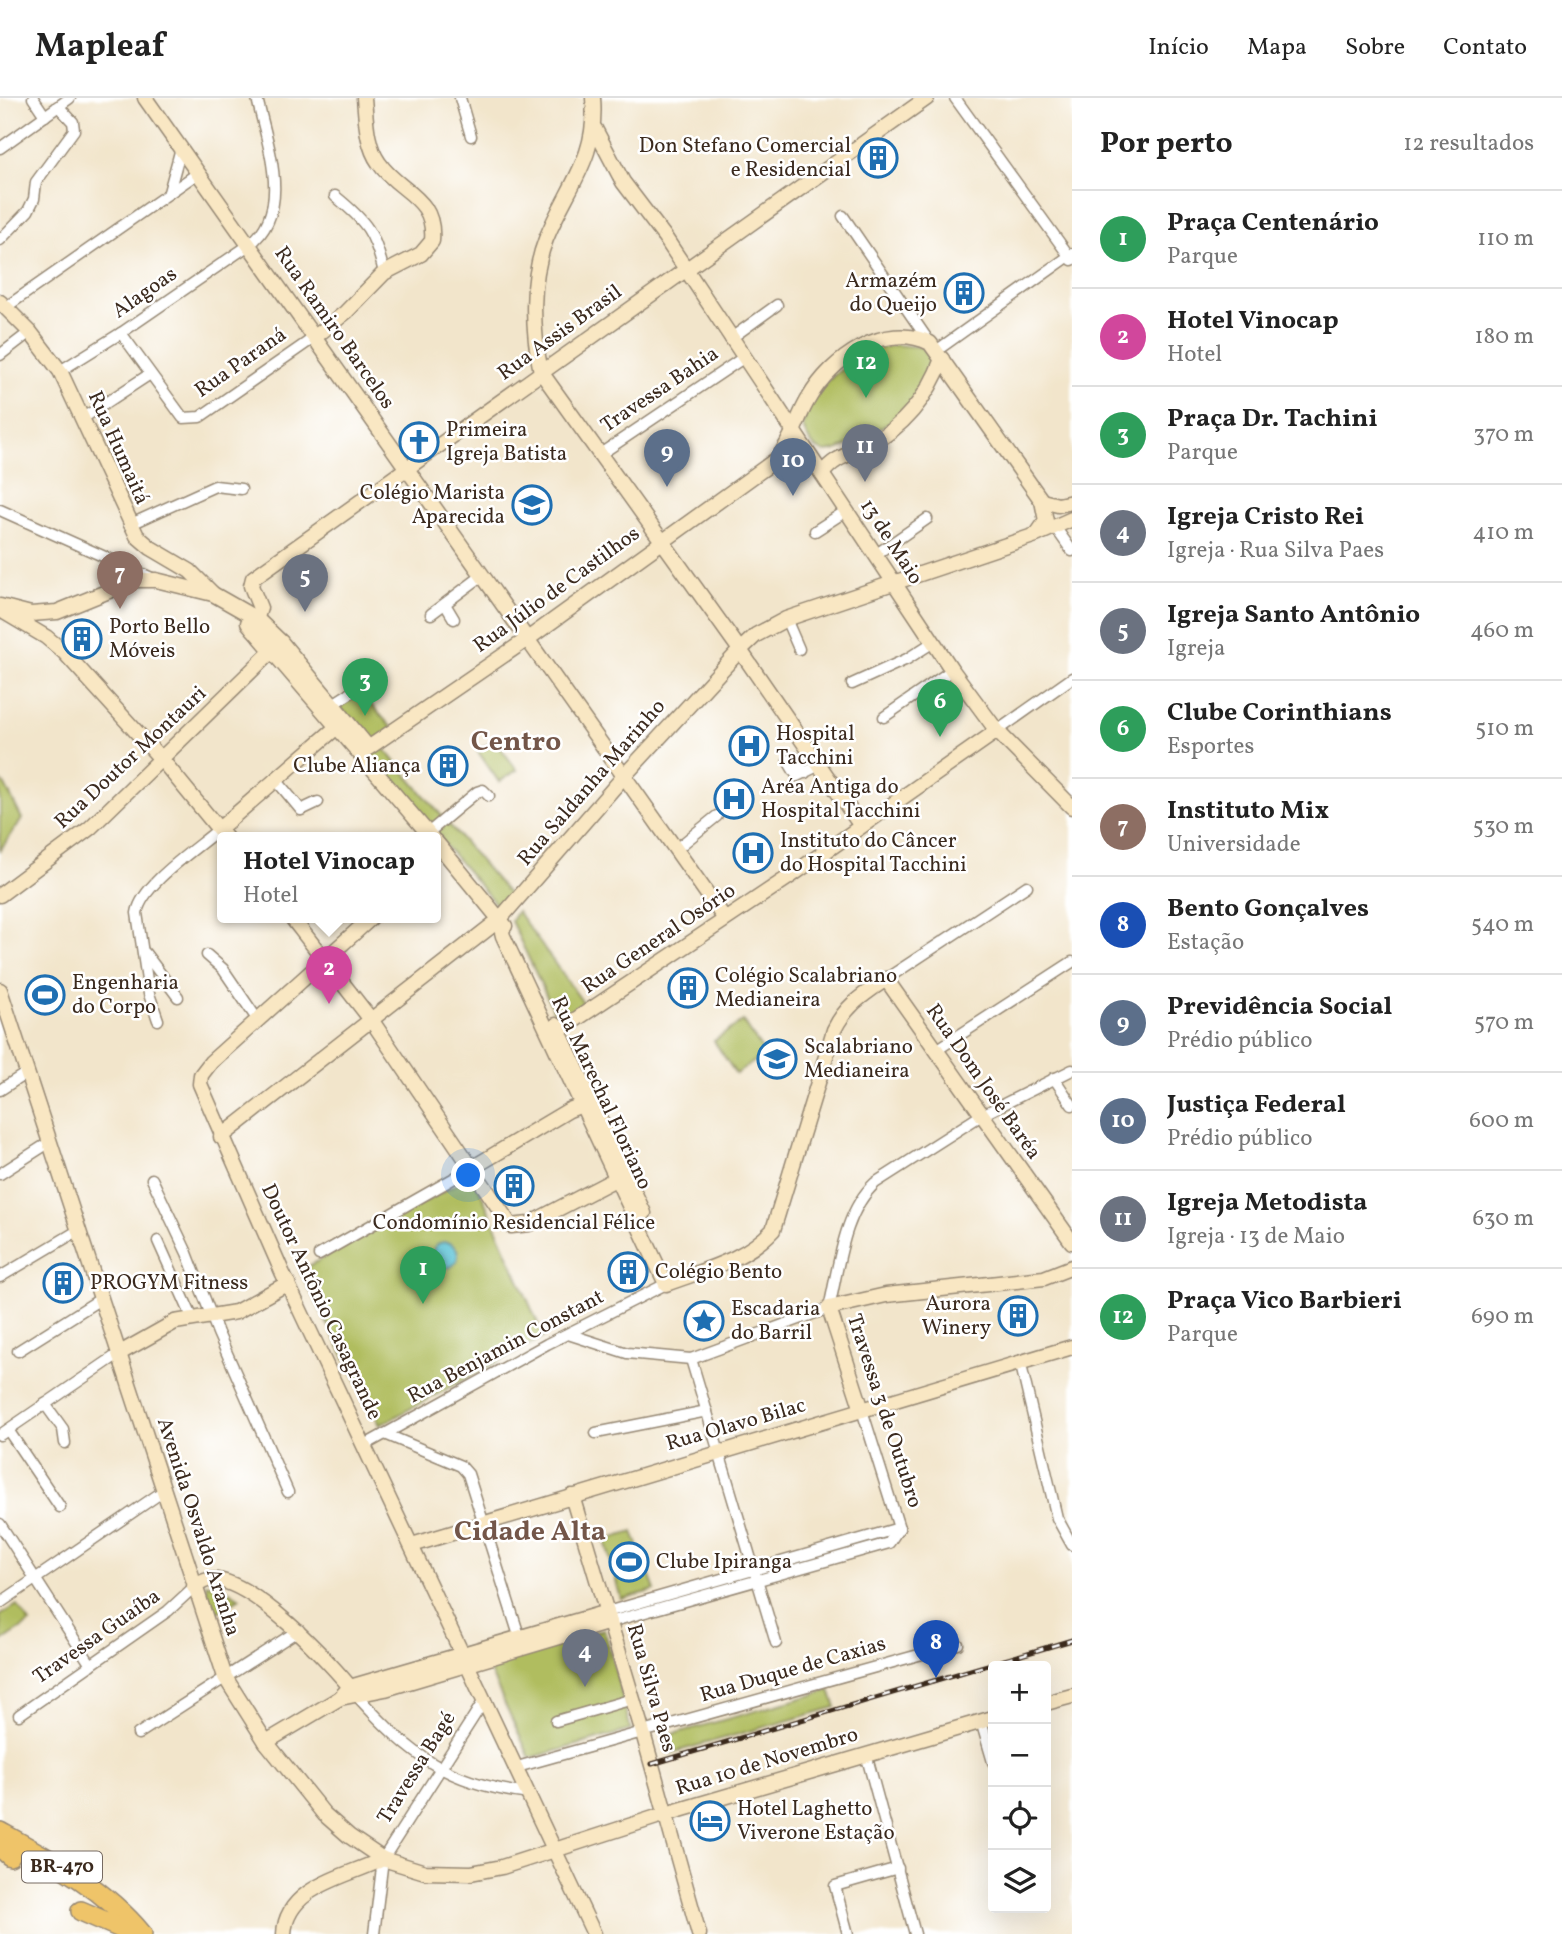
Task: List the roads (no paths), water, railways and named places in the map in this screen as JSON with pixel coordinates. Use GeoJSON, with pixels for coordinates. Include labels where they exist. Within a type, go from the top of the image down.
{"type":"FeatureCollection","features":[{"type":"Feature","properties":{"kind":"highway"},"geometry":{"type":"LineString","coordinates":[[4,1841],[28,1833]]}},
{"type":"Feature","properties":{"kind":"highway","name":"BR-470"},"geometry":{"type":"LineString","coordinates":[[4,1841],[71,1882],[132,1930]]}},
{"type":"Feature","properties":{"kind":"highway"},"geometry":{"type":"LineString","coordinates":[[107,1883],[132,1930]]}},
{"type":"Feature","properties":{"kind":"highway"},"geometry":{"type":"LineString","coordinates":[[80,1911],[132,1930]]}},
{"type":"Feature","properties":{"kind":"main road","name":"Rua Ramiro Barcelos"},"geometry":{"type":"LineString","coordinates":[[145,98],[529,638],[724,919]]}},
{"type":"Feature","properties":{"kind":"main road","name":"Rua Paraná"},"geometry":{"type":"LineString","coordinates":[[315,337],[355,304],[384,273],[428,248],[433,230],[426,208],[377,161],[371,148],[364,98]]}},
{"type":"Feature","properties":{"kind":"main road"},"geometry":{"type":"LineString","coordinates":[[593,98],[591,153],[546,239],[540,261],[533,338],[541,372],[740,650],[861,826]]}},
{"type":"Feature","properties":{"kind":"main road","name":"Rua Assis Brasil"},"geometry":{"type":"LineString","coordinates":[[255,624],[260,604],[251,586],[253,578],[297,543],[408,470],[541,372],[927,98]]}},
{"type":"Feature","properties":{"kind":"main road","name":"13 de Maio"},"geometry":{"type":"LineString","coordinates":[[593,127],[623,182],[664,236],[951,670],[997,731],[1072,807]]}},
{"type":"Feature","properties":{"kind":"main road"},"geometry":{"type":"LineString","coordinates":[[591,153],[600,153],[623,182]]}},
{"type":"Feature","properties":{"kind":"main road","name":"13 de Maio"},"geometry":{"type":"LineString","coordinates":[[591,153],[684,270]]}},
{"type":"Feature","properties":{"kind":"main road","name":"Rua Humaitá"},"geometry":{"type":"LineString","coordinates":[[3,305],[30,332],[60,371],[129,525],[142,542],[190,571],[213,594]]}},
{"type":"Feature","properties":{"kind":"main road","name":"Rua Júlio de Castilhos"},"geometry":{"type":"LineString","coordinates":[[777,459],[794,432],[815,388],[832,368],[859,349],[894,336],[920,338],[936,351]]}},
{"type":"Feature","properties":{"kind":"main road"},"geometry":{"type":"LineString","coordinates":[[822,474],[833,461],[871,444],[908,417],[928,391],[936,351]]}},
{"type":"Feature","properties":{"kind":"main road"},"geometry":{"type":"LineString","coordinates":[[936,351],[1042,501],[1046,521],[1036,534]]}},
{"type":"Feature","properties":{"kind":"main road","name":"Rua Júlio de Castilhos"},"geometry":{"type":"LineString","coordinates":[[365,750],[529,638],[777,459],[796,451],[808,454]]}},
{"type":"Feature","properties":{"kind":"main road"},"geometry":{"type":"LineString","coordinates":[[1042,501],[1058,505],[1072,502]]}},
{"type":"Feature","properties":{"kind":"main road","name":"Rua Saldanha Marinho"},"geometry":{"type":"LineString","coordinates":[[221,1137],[504,924],[625,775],[756,635],[786,620],[1036,534],[1072,519]]}},
{"type":"Feature","properties":{"kind":"main road"},"geometry":{"type":"LineString","coordinates":[[0,608],[31,614],[57,612],[83,603],[115,586],[136,580],[156,580],[213,594],[234,605],[277,646],[333,704],[365,750]]}},
{"type":"Feature","properties":{"kind":"main road"},"geometry":{"type":"LineString","coordinates":[[0,608],[46,637],[78,666],[162,760],[221,832]]}},
{"type":"Feature","properties":{"kind":"main road"},"geometry":{"type":"LineString","coordinates":[[46,637],[47,622],[57,612]]}},
{"type":"Feature","properties":{"kind":"main road"},"geometry":{"type":"LineString","coordinates":[[277,646],[338,726],[365,750]]}},
{"type":"Feature","properties":{"kind":"main road","name":"Rua Doutor Montauri"},"geometry":{"type":"LineString","coordinates":[[0,895],[77,840],[277,646]]}},
{"type":"Feature","properties":{"kind":"main road"},"geometry":{"type":"LineString","coordinates":[[223,832],[338,726]]}},
{"type":"Feature","properties":{"kind":"main road","name":"Rua General Osório"},"geometry":{"type":"LineString","coordinates":[[555,1034],[997,731]]}},
{"type":"Feature","properties":{"kind":"main road","name":"Rua Marechal Floriano"},"geometry":{"type":"LineString","coordinates":[[365,750],[426,832]]}},
{"type":"Feature","properties":{"kind":"main road","name":"Rua Marechal Floriano"},"geometry":{"type":"LineString","coordinates":[[441,851],[504,924],[503,936],[601,1118],[622,1175],[670,1283]]}},
{"type":"Feature","properties":{"kind":"main road"},"geometry":{"type":"LineString","coordinates":[[296,923],[372,1021],[507,1223],[516,1227],[529,1224],[622,1175]]}},
{"type":"Feature","properties":{"kind":"main road"},"geometry":{"type":"LineString","coordinates":[[257,1019],[366,923]]}},
{"type":"Feature","properties":{"kind":"main road"},"geometry":{"type":"LineString","coordinates":[[670,1283],[738,1259],[758,1246],[774,1230],[821,1065],[834,1030],[854,1001],[886,979]]}},
{"type":"Feature","properties":{"kind":"main road","name":"Rua Dom José Baréa"},"geometry":{"type":"LineString","coordinates":[[886,979],[1072,1242]]}},
{"type":"Feature","properties":{"kind":"main road","name":"Avenida Osvaldo Aranha"},"geometry":{"type":"LineString","coordinates":[[1,995],[225,1677],[265,1742],[324,1814],[349,1836],[383,1859],[425,1872],[471,1873],[502,1867],[554,1849]]}},
{"type":"Feature","properties":{"kind":"main road","name":"Doutor Antônio Casagrande"},"geometry":{"type":"LineString","coordinates":[[257,1019],[201,1074],[202,1094],[594,1934]]}},
{"type":"Feature","properties":{"kind":"main road","name":"Rua Marechal Floriano"},"geometry":{"type":"LineString","coordinates":[[555,1034],[582,1105],[622,1175]]}},
{"type":"Feature","properties":{"kind":"main road"},"geometry":{"type":"LineString","coordinates":[[472,1168],[582,1105],[601,1118]]}},
{"type":"Feature","properties":{"kind":"main road"},"geometry":{"type":"LineString","coordinates":[[829,1308],[886,1295],[1045,1278],[1072,1267]]}},
{"type":"Feature","properties":{"kind":"main road"},"geometry":{"type":"LineString","coordinates":[[120,1353],[176,1322],[192,1317],[212,1318],[236,1312],[288,1283]]}},
{"type":"Feature","properties":{"kind":"main road","name":"Travessa 3 de Outubro"},"geometry":{"type":"LineString","coordinates":[[829,1308],[862,1410]]}},
{"type":"Feature","properties":{"kind":"main road","name":"Rua Olavo Bilac"},"geometry":{"type":"LineString","coordinates":[[412,1545],[1072,1347]]}},
{"type":"Feature","properties":{"kind":"main road","name":"Rua Silva Paes"},"geometry":{"type":"LineString","coordinates":[[572,1496],[634,1699],[699,1934]]}},
{"type":"Feature","properties":{"kind":"main road"},"geometry":{"type":"LineString","coordinates":[[194,1587],[211,1579],[230,1585],[299,1630],[349,1694]]}},
{"type":"Feature","properties":{"kind":"main road"},"geometry":{"type":"LineString","coordinates":[[265,1742],[349,1694],[608,1617]]}},
{"type":"Feature","properties":{"kind":"main road"},"geometry":{"type":"LineString","coordinates":[[1051,1702],[1072,1696]]}},
{"type":"Feature","properties":{"kind":"main road","name":"Rua 10 de Novembro"},"geometry":{"type":"LineString","coordinates":[[554,1849],[987,1719]]}},
{"type":"Feature","properties":{"kind":"main road"},"geometry":{"type":"LineString","coordinates":[[284,1934],[287,1916],[299,1898],[383,1859]]}},
{"type":"Feature","properties":{"kind":"street"},"geometry":{"type":"LineString","coordinates":[[33,98],[45,116]]}},
{"type":"Feature","properties":{"kind":"street"},"geometry":{"type":"LineString","coordinates":[[0,148],[70,98]]}},
{"type":"Feature","properties":{"kind":"street","name":"Alagoas"},"geometry":{"type":"LineString","coordinates":[[60,371],[121,333],[249,244],[266,228],[273,213],[274,181],[257,98]]}},
{"type":"Feature","properties":{"kind":"street"},"geometry":{"type":"LineString","coordinates":[[460,98],[471,136]]}},
{"type":"Feature","properties":{"kind":"street"},"geometry":{"type":"LineString","coordinates":[[843,216],[936,351],[1071,257],[955,98]]}},
{"type":"Feature","properties":{"kind":"street"},"geometry":{"type":"LineString","coordinates":[[0,240],[28,211],[34,199],[36,182],[75,130],[73,122],[58,106]]}},
{"type":"Feature","properties":{"kind":"street"},"geometry":{"type":"LineString","coordinates":[[170,192],[181,148]]}},
{"type":"Feature","properties":{"kind":"street"},"geometry":{"type":"LineString","coordinates":[[3,305],[198,173]]}},
{"type":"Feature","properties":{"kind":"street"},"geometry":{"type":"LineString","coordinates":[[335,196],[368,225],[377,244],[384,273]]}},
{"type":"Feature","properties":{"kind":"street"},"geometry":{"type":"LineString","coordinates":[[730,339],[777,305]]}},
{"type":"Feature","properties":{"kind":"street"},"geometry":{"type":"LineString","coordinates":[[0,355],[30,332]]}},
{"type":"Feature","properties":{"kind":"street","name":"Rua Paraná"},"geometry":{"type":"LineString","coordinates":[[121,333],[183,418],[191,420],[200,417],[315,337]]}},
{"type":"Feature","properties":{"kind":"street","name":"Travessa Bahia"},"geometry":{"type":"LineString","coordinates":[[599,455],[743,358]]}},
{"type":"Feature","properties":{"kind":"street"},"geometry":{"type":"LineString","coordinates":[[83,418],[150,373]]}},
{"type":"Feature","properties":{"kind":"street"},"geometry":{"type":"LineString","coordinates":[[129,525],[215,485],[241,489]]}},
{"type":"Feature","properties":{"kind":"street"},"geometry":{"type":"LineString","coordinates":[[0,510],[156,580]]}},
{"type":"Feature","properties":{"kind":"street"},"geometry":{"type":"LineString","coordinates":[[815,531],[846,511]]}},
{"type":"Feature","properties":{"kind":"street"},"geometry":{"type":"LineString","coordinates":[[875,555],[927,519]]}},
{"type":"Feature","properties":{"kind":"street"},"geometry":{"type":"LineString","coordinates":[[1055,527],[1072,551]]}},
{"type":"Feature","properties":{"kind":"street"},"geometry":{"type":"LineString","coordinates":[[115,586],[125,575],[122,564]]}},
{"type":"Feature","properties":{"kind":"street"},"geometry":{"type":"LineString","coordinates":[[430,614],[483,575]]}},
{"type":"Feature","properties":{"kind":"street"},"geometry":{"type":"LineString","coordinates":[[445,604],[454,619]]}},
{"type":"Feature","properties":{"kind":"street"},"geometry":{"type":"LineString","coordinates":[[786,620],[799,649]]}},
{"type":"Feature","properties":{"kind":"street"},"geometry":{"type":"LineString","coordinates":[[852,684],[907,659],[932,643]]}},
{"type":"Feature","properties":{"kind":"street"},"geometry":{"type":"LineString","coordinates":[[884,717],[951,670]]}},
{"type":"Feature","properties":{"kind":"street"},"geometry":{"type":"LineString","coordinates":[[997,731],[1072,678]]}},
{"type":"Feature","properties":{"kind":"street"},"geometry":{"type":"LineString","coordinates":[[333,704],[372,679]]}},
{"type":"Feature","properties":{"kind":"street"},"geometry":{"type":"LineString","coordinates":[[805,773],[820,765]]}},
{"type":"Feature","properties":{"kind":"street"},"geometry":{"type":"LineString","coordinates":[[277,781],[301,810],[318,802]]}},
{"type":"Feature","properties":{"kind":"street"},"geometry":{"type":"LineString","coordinates":[[441,839],[477,792],[483,790],[489,796]]}},
{"type":"Feature","properties":{"kind":"street"},"geometry":{"type":"LineString","coordinates":[[675,850],[717,816]]}},
{"type":"Feature","properties":{"kind":"street"},"geometry":{"type":"LineString","coordinates":[[158,1020],[149,994],[137,912],[139,902],[151,888],[217,837]]}},
{"type":"Feature","properties":{"kind":"street"},"geometry":{"type":"LineString","coordinates":[[886,979],[1027,886]]}},
{"type":"Feature","properties":{"kind":"street"},"geometry":{"type":"LineString","coordinates":[[143,950],[178,997]]}},
{"type":"Feature","properties":{"kind":"street"},"geometry":{"type":"LineString","coordinates":[[207,955],[223,969],[257,1019]]}},
{"type":"Feature","properties":{"kind":"street"},"geometry":{"type":"LineString","coordinates":[[935,1051],[1072,962]]}},
{"type":"Feature","properties":{"kind":"street"},"geometry":{"type":"LineString","coordinates":[[568,1334],[627,1353],[691,1359],[829,1308],[852,1214],[861,1196],[875,1183],[980,1115],[1072,1070]]}},
{"type":"Feature","properties":{"kind":"street"},"geometry":{"type":"LineString","coordinates":[[0,1090],[28,1072]]}},
{"type":"Feature","properties":{"kind":"street"},"geometry":{"type":"LineString","coordinates":[[1054,1078],[1072,1105]]}},
{"type":"Feature","properties":{"kind":"street"},"geometry":{"type":"LineString","coordinates":[[0,1174],[50,1142]]}},
{"type":"Feature","properties":{"kind":"street"},"geometry":{"type":"LineString","coordinates":[[319,1255],[472,1168]]}},
{"type":"Feature","properties":{"kind":"street"},"geometry":{"type":"LineString","coordinates":[[152,1179],[187,1253],[212,1318],[288,1492]]}},
{"type":"Feature","properties":{"kind":"street"},"geometry":{"type":"LineString","coordinates":[[0,1276],[79,1230]]}},
{"type":"Feature","properties":{"kind":"street"},"geometry":{"type":"LineString","coordinates":[[158,1241],[192,1317]]}},
{"type":"Feature","properties":{"kind":"street","name":"Rua Benjamin Constant"},"geometry":{"type":"LineString","coordinates":[[365,1445],[568,1334],[670,1283]]}},
{"type":"Feature","properties":{"kind":"street"},"geometry":{"type":"LineString","coordinates":[[18,1352],[102,1298]]}},
{"type":"Feature","properties":{"kind":"street"},"geometry":{"type":"LineString","coordinates":[[60,1507],[4,1433],[120,1353]]}},
{"type":"Feature","properties":{"kind":"street"},"geometry":{"type":"LineString","coordinates":[[691,1359],[776,1643]]}},
{"type":"Feature","properties":{"kind":"street"},"geometry":{"type":"LineString","coordinates":[[1020,1362],[1057,1518],[1072,1545]]}},
{"type":"Feature","properties":{"kind":"street"},"geometry":{"type":"LineString","coordinates":[[45,1404],[63,1429],[65,1443]]}},
{"type":"Feature","properties":{"kind":"street","name":"Travessa 3 de Outubro"},"geometry":{"type":"LineString","coordinates":[[755,1576],[851,1548],[899,1528],[862,1410]]}},
{"type":"Feature","properties":{"kind":"street"},"geometry":{"type":"LineString","coordinates":[[596,1433],[707,1411]]}},
{"type":"Feature","properties":{"kind":"street"},"geometry":{"type":"LineString","coordinates":[[385,1434],[461,1466],[473,1483],[521,1643]]}},
{"type":"Feature","properties":{"kind":"street"},"geometry":{"type":"LineString","coordinates":[[0,1603],[165,1490]]}},
{"type":"Feature","properties":{"kind":"street"},"geometry":{"type":"LineString","coordinates":[[0,1524],[91,1665]]}},
{"type":"Feature","properties":{"kind":"street"},"geometry":{"type":"LineString","coordinates":[[608,1617],[755,1576]]}},
{"type":"Feature","properties":{"kind":"street","name":"Travessa Guaíba"},"geometry":{"type":"LineString","coordinates":[[19,1715],[168,1611],[194,1587]]}},
{"type":"Feature","properties":{"kind":"street"},"geometry":{"type":"LineString","coordinates":[[138,1734],[299,1630]]}},
{"type":"Feature","properties":{"kind":"street","name":"Rua Duque de Caxias"},"geometry":{"type":"LineString","coordinates":[[517,1767],[958,1644]]}},
{"type":"Feature","properties":{"kind":"street"},"geometry":{"type":"LineString","coordinates":[[349,1694],[398,1739],[439,1768],[484,1787],[530,1794]]}},
{"type":"Feature","properties":{"kind":"street","name":"Travessa Bagé"},"geometry":{"type":"LineString","coordinates":[[383,1859],[485,1699]]}},
{"type":"Feature","properties":{"kind":"street"},"geometry":{"type":"LineString","coordinates":[[556,1721],[634,1699]]}},
{"type":"Feature","properties":{"kind":"street"},"geometry":{"type":"LineString","coordinates":[[866,1754],[915,1934]]}},
{"type":"Feature","properties":{"kind":"street"},"geometry":{"type":"LineString","coordinates":[[374,1934],[383,1859]]}},
{"type":"Feature","properties":{"kind":"street"},"geometry":{"type":"LineString","coordinates":[[848,1934],[835,1886],[898,1868]]}},
{"type":"Feature","properties":{"kind":"water"},"geometry":{"type":"Polygon","coordinates":[[[445,1242],[454,1246],[458,1255],[454,1264],[445,1268],[436,1264],[432,1255],[436,1246],[445,1242]]]}},
{"type":"Feature","properties":{"kind":"railway"},"geometry":{"type":"LineString","coordinates":[[652,1764],[1072,1640]]}},
{"type":"Feature","properties":{"kind":"place","name":"Don Stefano Comercial e Residencial"},"geometry":{"type":"Point","coordinates":[878,158]}},
{"type":"Feature","properties":{"kind":"place","name":"Armazém do Queijo"},"geometry":{"type":"Point","coordinates":[964,293]}},
{"type":"Feature","properties":{"kind":"place","name":"Praça Vico Barbieri"},"geometry":{"type":"Point","coordinates":[866,398]}},
{"type":"Feature","properties":{"kind":"place","name":"Primeira Igreja Batista"},"geometry":{"type":"Point","coordinates":[419,442]}},
{"type":"Feature","properties":{"kind":"place","name":"Igreja Metodista"},"geometry":{"type":"Point","coordinates":[865,482]}},
{"type":"Feature","properties":{"kind":"place","name":"Previdência Social"},"geometry":{"type":"Point","coordinates":[667,487]}},
{"type":"Feature","properties":{"kind":"place","name":"Justiça Federal"},"geometry":{"type":"Point","coordinates":[793,496]}},
{"type":"Feature","properties":{"kind":"place","name":"Colégio Marista Aparecida"},"geometry":{"type":"Point","coordinates":[532,505]}},
{"type":"Feature","properties":{"kind":"place","name":"Instituto Mix"},"geometry":{"type":"Point","coordinates":[120,609]}},
{"type":"Feature","properties":{"kind":"place","name":"Igreja Santo Antônio"},"geometry":{"type":"Point","coordinates":[305,612]}},
{"type":"Feature","properties":{"kind":"place","name":"Porto Bello Móveis"},"geometry":{"type":"Point","coordinates":[82,639]}},
{"type":"Feature","properties":{"kind":"place","name":"Praça Dr. Tachini"},"geometry":{"type":"Point","coordinates":[365,716]}},
{"type":"Feature","properties":{"kind":"place","name":"Clube Corinthians"},"geometry":{"type":"Point","coordinates":[940,737]}},
{"type":"Feature","properties":{"kind":"place","name":"Hospital Tacchini"},"geometry":{"type":"Point","coordinates":[749,746]}},
{"type":"Feature","properties":{"kind":"place","name":"Clube Aliança"},"geometry":{"type":"Point","coordinates":[448,766]}},
{"type":"Feature","properties":{"kind":"place","name":"Aréa Antiga do Hospital Tacchini"},"geometry":{"type":"Point","coordinates":[734,799]}},
{"type":"Feature","properties":{"kind":"place","name":"Instituto do Câncer do Hospital Tacchini"},"geometry":{"type":"Point","coordinates":[753,853]}},
{"type":"Feature","properties":{"kind":"place","name":"Colégio Scalabriano Medianeira"},"geometry":{"type":"Point","coordinates":[688,988]}},
{"type":"Feature","properties":{"kind":"place","name":"Engenharia do Corpo"},"geometry":{"type":"Point","coordinates":[45,995]}},
{"type":"Feature","properties":{"kind":"place","name":"Hotel Vinocap"},"geometry":{"type":"Point","coordinates":[329,1004]}},
{"type":"Feature","properties":{"kind":"place","name":"Scalabriano Medianeira"},"geometry":{"type":"Point","coordinates":[777,1059]}},
{"type":"Feature","properties":{"kind":"place","name":"Condomínio Residencial Félice"},"geometry":{"type":"Point","coordinates":[514,1186]}},
{"type":"Feature","properties":{"kind":"place","name":"Colégio Bento"},"geometry":{"type":"Point","coordinates":[628,1272]}},
{"type":"Feature","properties":{"kind":"place","name":"PROGYM Fitness"},"geometry":{"type":"Point","coordinates":[63,1283]}},
{"type":"Feature","properties":{"kind":"place","name":"Praça Centenário"},"geometry":{"type":"Point","coordinates":[423,1304]}},
{"type":"Feature","properties":{"kind":"place","name":"Aurora Winery"},"geometry":{"type":"Point","coordinates":[1018,1316]}},
{"type":"Feature","properties":{"kind":"place","name":"Escadaria do Barril"},"geometry":{"type":"Point","coordinates":[704,1321]}},
{"type":"Feature","properties":{"kind":"place","name":"Clube Ipiranga"},"geometry":{"type":"Point","coordinates":[629,1562]}},
{"type":"Feature","properties":{"kind":"place","name":"Bento Gonçalves"},"geometry":{"type":"Point","coordinates":[936,1678]}},
{"type":"Feature","properties":{"kind":"place","name":"Igreja Cristo Rei"},"geometry":{"type":"Point","coordinates":[585,1687]}},
{"type":"Feature","properties":{"kind":"place","name":"Hotel Laghetto Viverone Estação"},"geometry":{"type":"Point","coordinates":[710,1821]}},
{"type":"Feature","properties":{"kind":"district","name":"Centro"},"geometry":{"type":"Point","coordinates":[516,742]}},
{"type":"Feature","properties":{"kind":"district","name":"Cidade Alta"},"geometry":{"type":"Point","coordinates":[530,1532]}}]}
